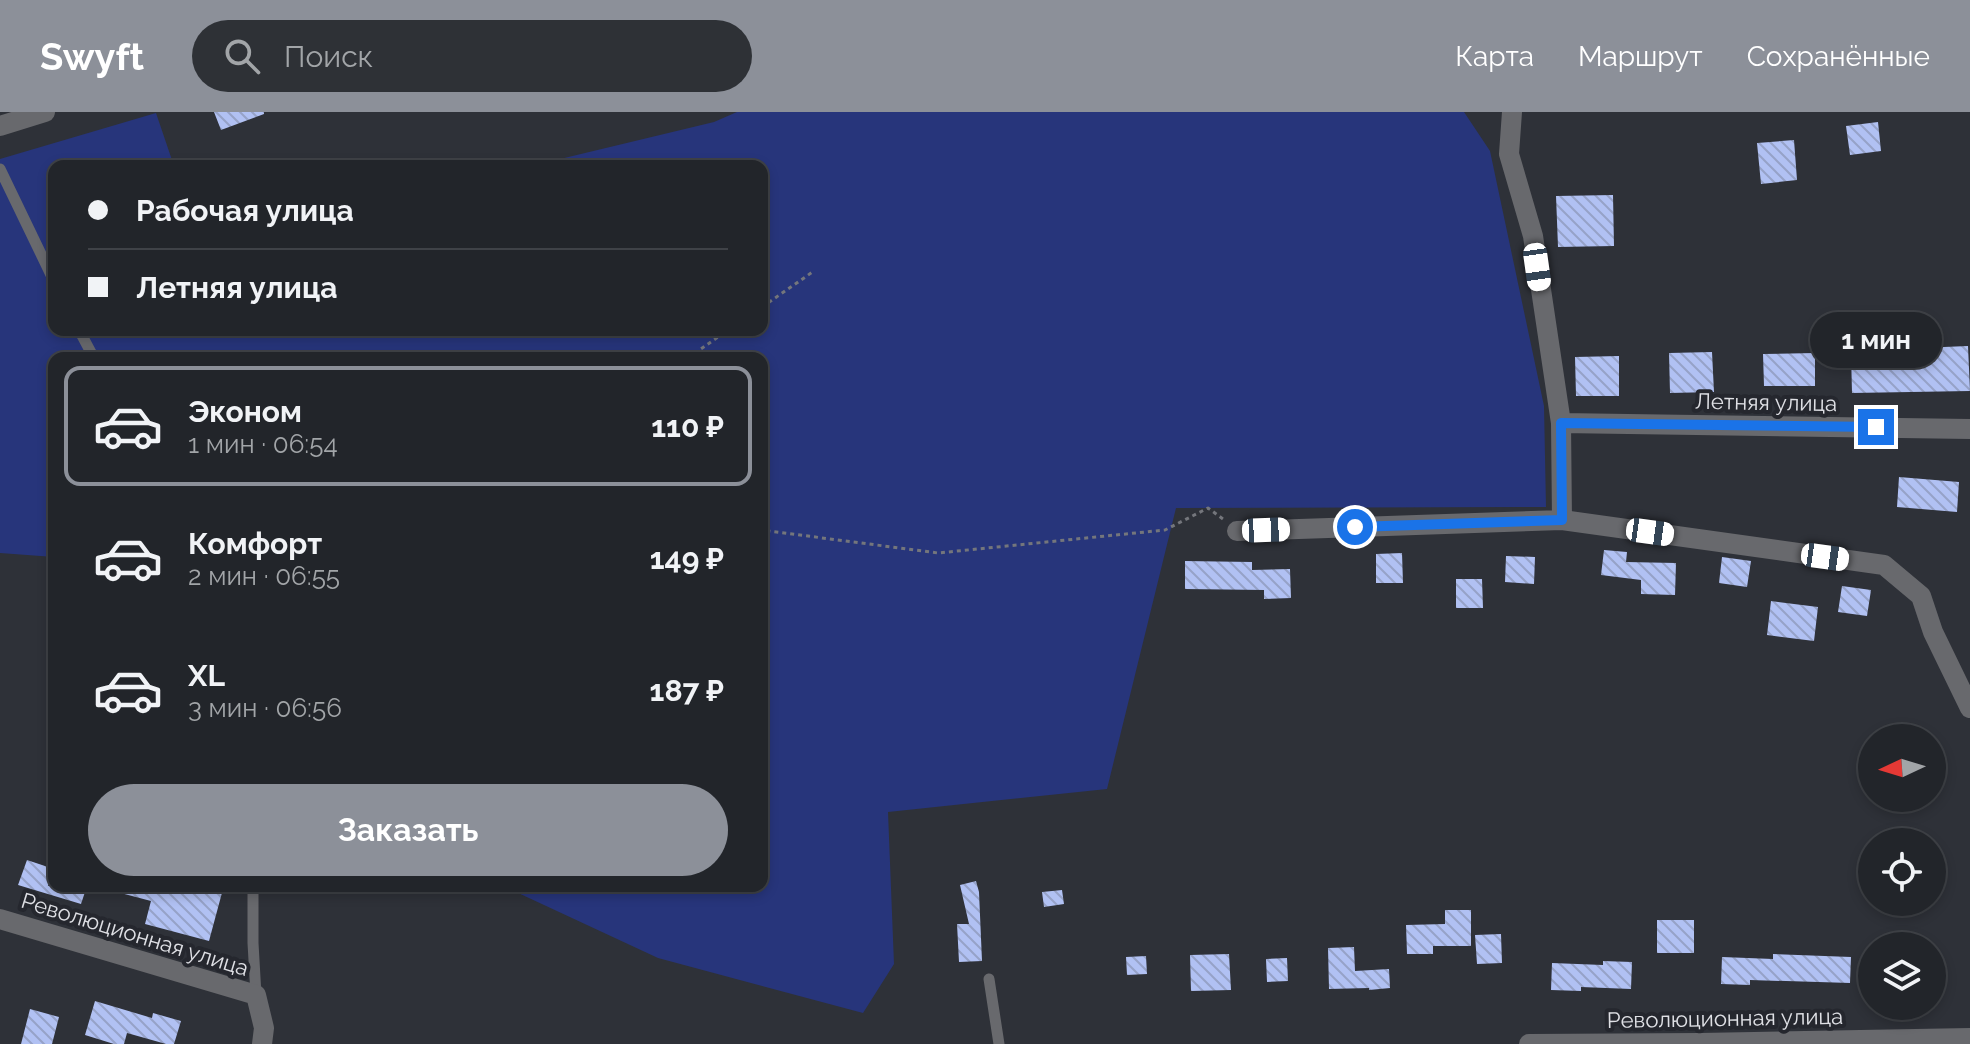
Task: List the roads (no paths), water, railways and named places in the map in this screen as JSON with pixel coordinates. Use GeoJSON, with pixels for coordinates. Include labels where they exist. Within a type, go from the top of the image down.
{"type":"FeatureCollection","features":[{"type":"Feature","properties":{"kind":"street"},"geometry":{"type":"LineString","coordinates":[[0,126],[45,112]]}},
{"type":"Feature","properties":{"kind":"street"},"geometry":{"type":"LineString","coordinates":[[1512,112],[1509,154],[1533,236],[1561,423],[1562,520]]}},
{"type":"Feature","properties":{"kind":"street","name":"Летняя улица"},"geometry":{"type":"LineString","coordinates":[[1561,423],[1970,429]]}},
{"type":"Feature","properties":{"kind":"street"},"geometry":{"type":"LineString","coordinates":[[1237,531],[1562,520],[1884,565],[1921,596],[1933,632],[1970,708]]}},
{"type":"Feature","properties":{"kind":"street","name":"Революционная улица"},"geometry":{"type":"LineString","coordinates":[[0,919],[256,995]]}},
{"type":"Feature","properties":{"kind":"street"},"geometry":{"type":"LineString","coordinates":[[256,995],[264,1028],[262,1044]]}},
{"type":"Feature","properties":{"kind":"street","name":"Революционная улица"},"geometry":{"type":"LineString","coordinates":[[1529,1044],[1970,1038]]}},
{"type":"Feature","properties":{"kind":"lane"},"geometry":{"type":"LineString","coordinates":[[0,169],[48,269]]}},
{"type":"Feature","properties":{"kind":"lane"},"geometry":{"type":"LineString","coordinates":[[256,892],[253,943],[256,995]]}},
{"type":"Feature","properties":{"kind":"lane"},"geometry":{"type":"LineString","coordinates":[[989,979],[999,1044]]}}]}
